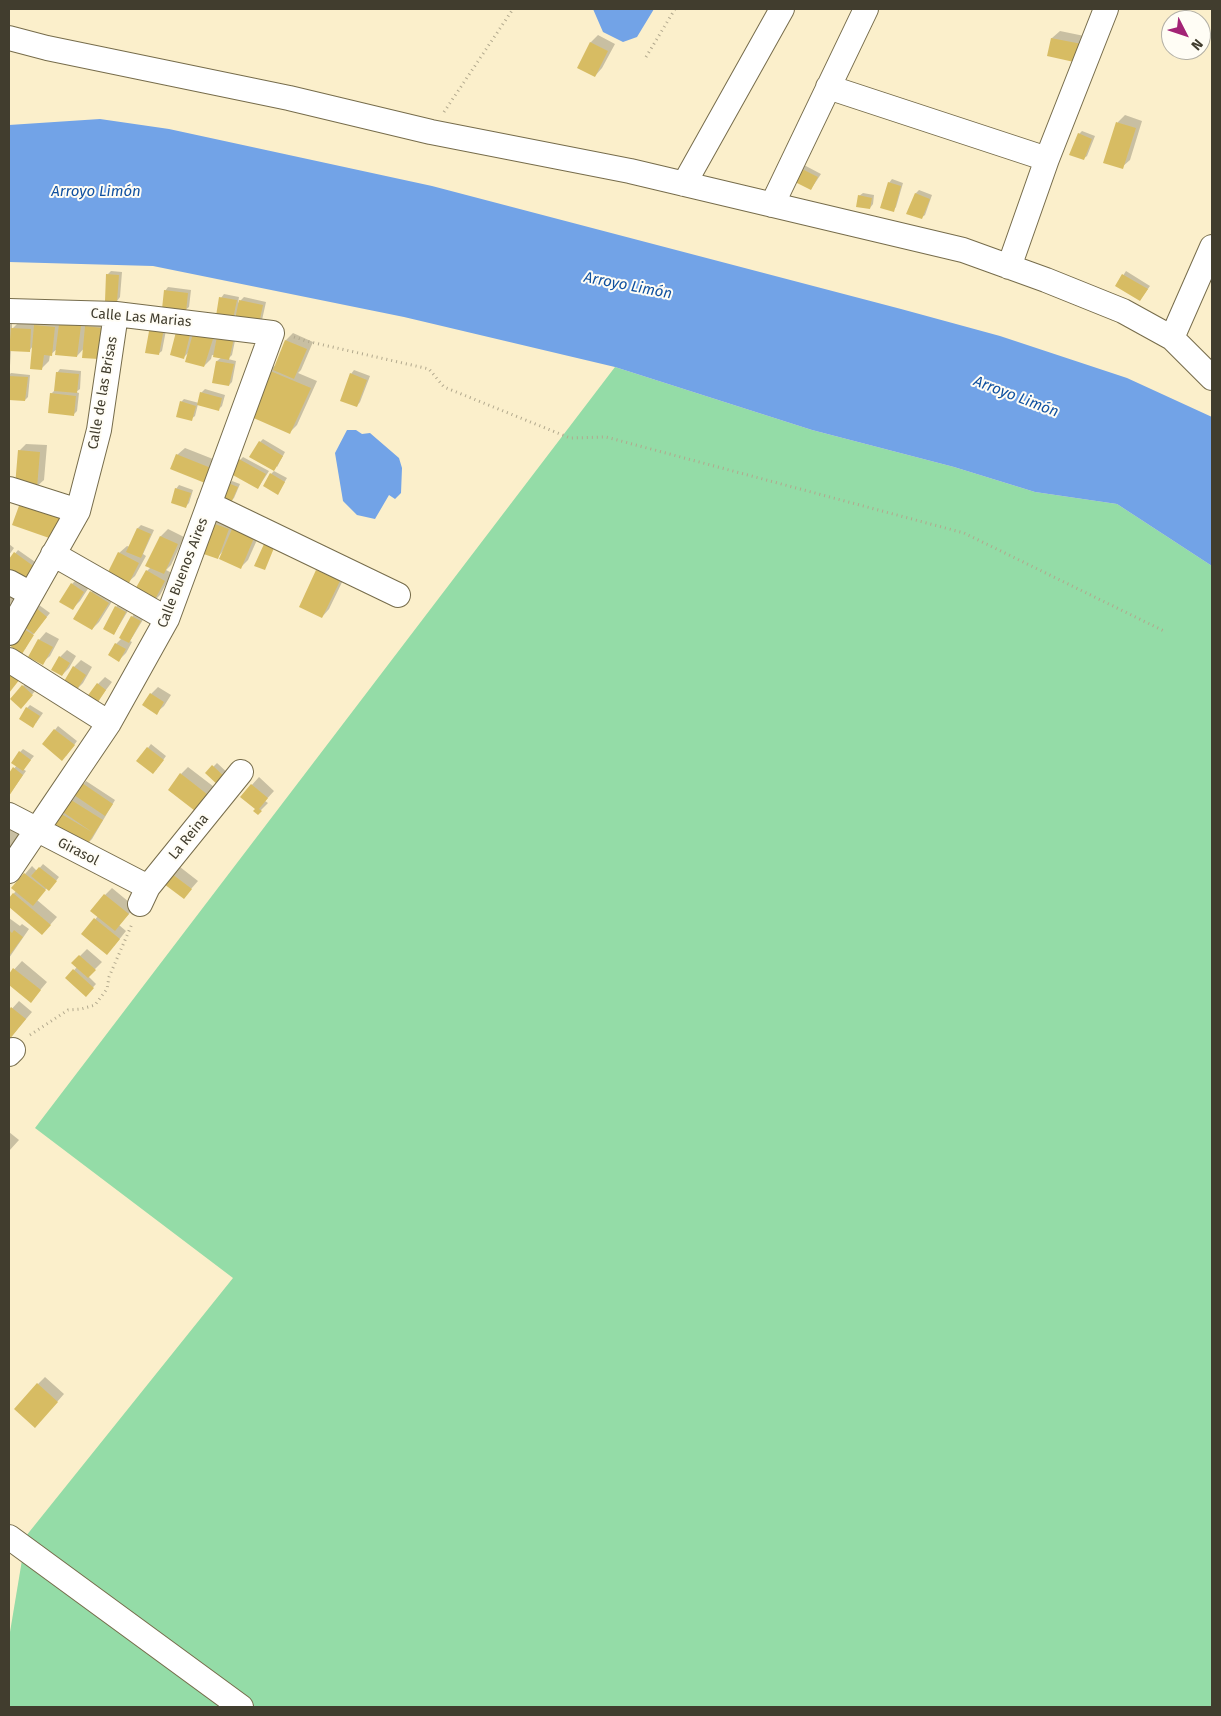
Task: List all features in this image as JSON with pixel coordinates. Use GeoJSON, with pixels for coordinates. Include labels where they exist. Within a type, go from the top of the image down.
{"type":"FeatureCollection","features":[{"type":"Feature","properties":{"kind":"street"},"geometry":{"type":"LineString","coordinates":[[684,184],[782,9]]}},
{"type":"Feature","properties":{"kind":"street"},"geometry":{"type":"LineString","coordinates":[[772,205],[866,9]]}},
{"type":"Feature","properties":{"kind":"street"},"geometry":{"type":"LineString","coordinates":[[1008,267],[1047,159],[1106,9]]}},
{"type":"Feature","properties":{"kind":"street"},"geometry":{"type":"LineString","coordinates":[[9,38],[299,101],[431,132],[630,172],[963,250],[1123,311],[1172,338],[1209,371]]}},
{"type":"Feature","properties":{"kind":"street"},"geometry":{"type":"LineString","coordinates":[[828,87],[1047,159]]}},
{"type":"Feature","properties":{"kind":"street"},"geometry":{"type":"LineString","coordinates":[[1172,338],[1212,247]]}},
{"type":"Feature","properties":{"kind":"street","name":"Calle Las Marias"},"geometry":{"type":"LineString","coordinates":[[9,311],[116,314],[272,333]]}},
{"type":"Feature","properties":{"kind":"street","name":"Calle de las Brisas"},"geometry":{"type":"LineString","coordinates":[[9,633],[78,511],[99,430],[116,314]]}},
{"type":"Feature","properties":{"kind":"street","name":"Calle Buenos Aires"},"geometry":{"type":"LineString","coordinates":[[9,871],[109,722],[167,620],[272,333]]}},
{"type":"Feature","properties":{"kind":"street"},"geometry":{"type":"LineString","coordinates":[[9,489],[78,511]]}},
{"type":"Feature","properties":{"kind":"street"},"geometry":{"type":"LineString","coordinates":[[209,504],[398,595]]}},
{"type":"Feature","properties":{"kind":"street"},"geometry":{"type":"LineString","coordinates":[[54,554],[167,620]]}},
{"type":"Feature","properties":{"kind":"street"},"geometry":{"type":"LineString","coordinates":[[9,582],[31,594]]}},
{"type":"Feature","properties":{"kind":"street"},"geometry":{"type":"LineString","coordinates":[[9,660],[109,722]]}},
{"type":"Feature","properties":{"kind":"street","name":"La Reina"},"geometry":{"type":"LineString","coordinates":[[144,896],[241,772]]}},
{"type":"Feature","properties":{"kind":"street","name":"Girasol"},"geometry":{"type":"LineString","coordinates":[[9,815],[144,896]]}},
{"type":"Feature","properties":{"kind":"street"},"geometry":{"type":"LineString","coordinates":[[13,1540],[242,1707]]}},
{"type":"Feature","properties":{"kind":"path"},"geometry":{"type":"LineString","coordinates":[[431,132],[513,9]]}},
{"type":"Feature","properties":{"kind":"path"},"geometry":{"type":"LineString","coordinates":[[646,57],[675,9]]}},
{"type":"Feature","properties":{"kind":"path"},"geometry":{"type":"LineString","coordinates":[[272,333],[283,333],[306,341],[429,369],[444,387],[570,438],[606,438],[964,534],[1166,632]]}},
{"type":"Feature","properties":{"kind":"path"},"geometry":{"type":"LineString","coordinates":[[11,1052],[22,1040],[68,1010],[96,1005],[107,989],[109,977],[144,896]]}},
{"type":"Feature","properties":{"kind":"green space"},"geometry":{"type":"Polygon","coordinates":[[[615,367],[812,430],[954,467],[1035,492],[1117,504],[1212,566],[1212,1707],[9,1707],[9,1638],[26,1536],[233,1278],[35,1128],[615,367]]]}},
{"type":"Feature","properties":{"kind":"water"},"geometry":{"type":"Polygon","coordinates":[[[593,9],[654,9],[637,37],[623,42],[603,32],[593,9]]]}},
{"type":"Feature","properties":{"kind":"water","name":"Arroyo Limón"},"geometry":{"type":"Polygon","coordinates":[[[100,119],[169,129],[432,186],[1000,336],[1127,378],[1212,417],[1212,566],[1117,504],[1035,492],[954,467],[812,430],[615,367],[404,317],[153,266],[9,262],[9,125],[100,119]]]}},
{"type":"Feature","properties":{"kind":"water"},"geometry":{"type":"Polygon","coordinates":[[[347,430],[356,430],[362,434],[370,433],[399,458],[402,468],[401,493],[395,499],[389,495],[375,519],[357,515],[343,501],[335,453],[347,430]]]}},
{"type":"Feature","properties":{"kind":"building"},"geometry":{"type":"Polygon","coordinates":[[[1051,38],[1087,45],[1083,64],[1047,56],[1051,38]]]}},
{"type":"Feature","properties":{"kind":"building"},"geometry":{"type":"Polygon","coordinates":[[[590,42],[608,51],[595,77],[577,68],[590,42]]]}},
{"type":"Feature","properties":{"kind":"building"},"geometry":{"type":"Polygon","coordinates":[[[1116,122],[1136,128],[1123,169],[1103,163],[1116,122]]]}},
{"type":"Feature","properties":{"kind":"building"},"geometry":{"type":"Polygon","coordinates":[[[1078,133],[1092,139],[1084,160],[1069,155],[1078,133]]]}},
{"type":"Feature","properties":{"kind":"building"},"geometry":{"type":"Polygon","coordinates":[[[800,168],[818,177],[811,190],[793,181],[800,168]]]}},
{"type":"Feature","properties":{"kind":"building"},"geometry":{"type":"Polygon","coordinates":[[[888,182],[901,186],[894,212],[880,208],[888,182]]]}},
{"type":"Feature","properties":{"kind":"building"},"geometry":{"type":"Polygon","coordinates":[[[915,193],[930,199],[922,219],[906,214],[915,193]]]}},
{"type":"Feature","properties":{"kind":"building"},"geometry":{"type":"Polygon","coordinates":[[[858,195],[872,198],[870,209],[856,207],[858,195]]]}},
{"type":"Feature","properties":{"kind":"building"},"geometry":{"type":"Polygon","coordinates":[[[106,274],[119,275],[117,302],[105,301],[106,274]]]}},
{"type":"Feature","properties":{"kind":"building"},"geometry":{"type":"Polygon","coordinates":[[[1122,274],[1148,289],[1140,301],[1115,286],[1122,274]]]}},
{"type":"Feature","properties":{"kind":"building"},"geometry":{"type":"Polygon","coordinates":[[[164,290],[188,293],[186,312],[162,309],[164,290]]]}},
{"type":"Feature","properties":{"kind":"building"},"geometry":{"type":"Polygon","coordinates":[[[219,297],[237,300],[233,319],[216,316],[219,297]]]}},
{"type":"Feature","properties":{"kind":"building"},"geometry":{"type":"Polygon","coordinates":[[[239,300],[263,305],[259,324],[235,319],[239,300]]]}},
{"type":"Feature","properties":{"kind":"building"},"geometry":{"type":"Polygon","coordinates":[[[59,324],[81,326],[77,357],[55,355],[59,324]]]}},
{"type":"Feature","properties":{"kind":"building"},"geometry":{"type":"Polygon","coordinates":[[[34,325],[55,327],[52,356],[44,355],[42,370],[30,369],[34,325]]]}},
{"type":"Feature","properties":{"kind":"building"},"geometry":{"type":"Polygon","coordinates":[[[85,326],[102,328],[99,359],[82,358],[85,326]]]}},
{"type":"Feature","properties":{"kind":"building"},"geometry":{"type":"Polygon","coordinates":[[[150,326],[164,328],[159,355],[145,353],[150,326]]]}},
{"type":"Feature","properties":{"kind":"building"},"geometry":{"type":"Polygon","coordinates":[[[11,328],[31,329],[30,352],[9,351],[11,328]]]}},
{"type":"Feature","properties":{"kind":"building"},"geometry":{"type":"Polygon","coordinates":[[[177,328],[191,331],[184,359],[170,355],[177,328]]]}},
{"type":"Feature","properties":{"kind":"building"},"geometry":{"type":"Polygon","coordinates":[[[194,330],[214,336],[204,367],[185,362],[194,330]]]}},
{"type":"Feature","properties":{"kind":"building"},"geometry":{"type":"Polygon","coordinates":[[[218,331],[235,334],[229,360],[213,357],[218,331]]]}},
{"type":"Feature","properties":{"kind":"building"},"geometry":{"type":"Polygon","coordinates":[[[285,340],[307,349],[294,379],[273,370],[285,340]]]}},
{"type":"Feature","properties":{"kind":"building"},"geometry":{"type":"Polygon","coordinates":[[[216,361],[234,364],[229,386],[212,383],[216,361]]]}},
{"type":"Feature","properties":{"kind":"building"},"geometry":{"type":"Polygon","coordinates":[[[268,370],[311,388],[290,434],[249,416],[268,370]]]}},
{"type":"Feature","properties":{"kind":"building"},"geometry":{"type":"Polygon","coordinates":[[[56,372],[79,374],[77,393],[54,391],[56,372]]]}},
{"type":"Feature","properties":{"kind":"building"},"geometry":{"type":"Polygon","coordinates":[[[350,373],[367,380],[357,407],[340,401],[350,373]]]}},
{"type":"Feature","properties":{"kind":"building"},"geometry":{"type":"Polygon","coordinates":[[[9,376],[28,377],[25,401],[9,400],[9,376]]]}},
{"type":"Feature","properties":{"kind":"building"},"geometry":{"type":"Polygon","coordinates":[[[200,392],[222,398],[219,411],[197,405],[200,392]]]}},
{"type":"Feature","properties":{"kind":"building"},"geometry":{"type":"Polygon","coordinates":[[[50,393],[76,396],[74,416],[48,413],[50,393]]]}},
{"type":"Feature","properties":{"kind":"building"},"geometry":{"type":"Polygon","coordinates":[[[180,401],[196,406],[192,421],[176,417],[180,401]]]}},
{"type":"Feature","properties":{"kind":"building"},"geometry":{"type":"Polygon","coordinates":[[[259,441],[283,456],[274,471],[249,457],[259,441]]]}},
{"type":"Feature","properties":{"kind":"building"},"geometry":{"type":"Polygon","coordinates":[[[18,450],[40,452],[37,488],[15,486],[18,450]]]}},
{"type":"Feature","properties":{"kind":"building"},"geometry":{"type":"Polygon","coordinates":[[[176,454],[211,468],[205,483],[170,469],[176,454]]]}},
{"type":"Feature","properties":{"kind":"building"},"geometry":{"type":"Polygon","coordinates":[[[239,459],[266,474],[258,489],[231,474],[239,459]]]}},
{"type":"Feature","properties":{"kind":"building"},"geometry":{"type":"Polygon","coordinates":[[[270,473],[285,482],[278,495],[263,486],[270,473]]]}},
{"type":"Feature","properties":{"kind":"building"},"geometry":{"type":"Polygon","coordinates":[[[228,483],[238,487],[231,503],[221,499],[228,483]]]}},
{"type":"Feature","properties":{"kind":"building"},"geometry":{"type":"Polygon","coordinates":[[[175,488],[191,493],[186,508],[171,503],[175,488]]]}},
{"type":"Feature","properties":{"kind":"building"},"geometry":{"type":"Polygon","coordinates":[[[20,503],[60,517],[52,539],[12,525],[20,503]]]}},
{"type":"Feature","properties":{"kind":"building"},"geometry":{"type":"Polygon","coordinates":[[[209,522],[229,529],[218,559],[198,552],[209,522]]]}},
{"type":"Feature","properties":{"kind":"building"},"geometry":{"type":"Polygon","coordinates":[[[137,528],[151,534],[141,558],[126,552],[137,528]]]}},
{"type":"Feature","properties":{"kind":"building"},"geometry":{"type":"Polygon","coordinates":[[[232,529],[254,538],[241,569],[219,559],[232,529]]]}},
{"type":"Feature","properties":{"kind":"building"},"geometry":{"type":"Polygon","coordinates":[[[160,536],[178,544],[164,574],[145,566],[160,536]]]}},
{"type":"Feature","properties":{"kind":"building"},"geometry":{"type":"Polygon","coordinates":[[[264,544],[274,548],[265,570],[254,566],[264,544]]]}},
{"type":"Feature","properties":{"kind":"building"},"geometry":{"type":"Polygon","coordinates":[[[14,552],[36,568],[26,582],[9,570],[9,559],[14,552]]]}},
{"type":"Feature","properties":{"kind":"building"},"geometry":{"type":"Polygon","coordinates":[[[118,552],[139,563],[128,585],[107,574],[118,552]]]}},
{"type":"Feature","properties":{"kind":"building"},"geometry":{"type":"Polygon","coordinates":[[[146,570],[165,581],[153,603],[133,593],[146,570]]]}},
{"type":"Feature","properties":{"kind":"building"},"geometry":{"type":"Polygon","coordinates":[[[316,570],[340,581],[322,618],[299,607],[316,570]]]}},
{"type":"Feature","properties":{"kind":"building"},"geometry":{"type":"Polygon","coordinates":[[[71,583],[84,592],[73,610],[59,602],[71,583]]]}},
{"type":"Feature","properties":{"kind":"building"},"geometry":{"type":"Polygon","coordinates":[[[90,591],[109,603],[92,630],[73,619],[90,591]]]}},
{"type":"Feature","properties":{"kind":"building"},"geometry":{"type":"Polygon","coordinates":[[[115,606],[126,612],[114,635],[103,629],[115,606]]]}},
{"type":"Feature","properties":{"kind":"building"},"geometry":{"type":"Polygon","coordinates":[[[35,607],[47,617],[34,634],[21,624],[35,607]]]}},
{"type":"Feature","properties":{"kind":"building"},"geometry":{"type":"Polygon","coordinates":[[[131,616],[141,621],[129,643],[119,638],[131,616]]]}},
{"type":"Feature","properties":{"kind":"building"},"geometry":{"type":"Polygon","coordinates":[[[20,627],[34,635],[22,654],[9,645],[20,627]]]}},
{"type":"Feature","properties":{"kind":"building"},"geometry":{"type":"Polygon","coordinates":[[[38,639],[53,647],[43,665],[28,657],[38,639]]]}},
{"type":"Feature","properties":{"kind":"building"},"geometry":{"type":"Polygon","coordinates":[[[115,643],[126,649],[119,662],[108,655],[115,643]]]}},
{"type":"Feature","properties":{"kind":"building"},"geometry":{"type":"Polygon","coordinates":[[[59,656],[70,663],[62,676],[51,670],[59,656]]]}},
{"type":"Feature","properties":{"kind":"building"},"geometry":{"type":"Polygon","coordinates":[[[73,666],[86,675],[76,691],[63,683],[73,666]]]}},
{"type":"Feature","properties":{"kind":"building"},"geometry":{"type":"Polygon","coordinates":[[[9,670],[20,679],[9,693],[9,670]]]}},
{"type":"Feature","properties":{"kind":"building"},"geometry":{"type":"Polygon","coordinates":[[[97,683],[106,690],[96,705],[86,698],[97,683]]]}},
{"type":"Feature","properties":{"kind":"building"},"geometry":{"type":"Polygon","coordinates":[[[22,685],[33,695],[21,709],[10,699],[22,685]]]}},
{"type":"Feature","properties":{"kind":"building"},"geometry":{"type":"Polygon","coordinates":[[[150,693],[164,702],[157,715],[142,705],[150,693]]]}},
{"type":"Feature","properties":{"kind":"building"},"geometry":{"type":"Polygon","coordinates":[[[26,707],[40,716],[33,728],[19,719],[26,707]]]}},
{"type":"Feature","properties":{"kind":"building"},"geometry":{"type":"Polygon","coordinates":[[[54,729],[75,745],[62,761],[42,744],[54,729]]]}},
{"type":"Feature","properties":{"kind":"building"},"geometry":{"type":"Polygon","coordinates":[[[147,747],[164,760],[153,774],[136,761],[147,747]]]}},
{"type":"Feature","properties":{"kind":"building"},"geometry":{"type":"Polygon","coordinates":[[[19,751],[31,760],[23,771],[11,763],[19,751]]]}},
{"type":"Feature","properties":{"kind":"building"},"geometry":{"type":"Polygon","coordinates":[[[212,765],[227,779],[220,787],[205,773],[212,765]]]}},
{"type":"Feature","properties":{"kind":"building"},"geometry":{"type":"Polygon","coordinates":[[[13,767],[23,775],[9,796],[9,773],[13,767]]]}},
{"type":"Feature","properties":{"kind":"building"},"geometry":{"type":"Polygon","coordinates":[[[180,773],[212,798],[199,814],[168,790],[180,773]]]}},
{"type":"Feature","properties":{"kind":"building"},"geometry":{"type":"Polygon","coordinates":[[[82,783],[113,804],[105,816],[74,795],[82,783]]]}},
{"type":"Feature","properties":{"kind":"building"},"geometry":{"type":"Polygon","coordinates":[[[251,784],[268,798],[259,809],[262,811],[258,815],[253,811],[255,809],[240,797],[251,784]]]}},
{"type":"Feature","properties":{"kind":"building"},"geometry":{"type":"Polygon","coordinates":[[[68,798],[103,820],[85,848],[49,827],[58,812],[92,832],[60,810],[68,798]]]}},
{"type":"Feature","properties":{"kind":"building"},"geometry":{"type":"Polygon","coordinates":[[[39,867],[57,881],[49,891],[31,876],[39,867]]]}},
{"type":"Feature","properties":{"kind":"building"},"geometry":{"type":"Polygon","coordinates":[[[24,873],[46,890],[33,906],[11,888],[24,873]]]}},
{"type":"Feature","properties":{"kind":"building"},"geometry":{"type":"Polygon","coordinates":[[[172,874],[192,889],[184,899],[164,884],[172,874]]]}},
{"type":"Feature","properties":{"kind":"building"},"geometry":{"type":"Polygon","coordinates":[[[13,893],[51,925],[42,935],[9,907],[9,898],[13,893]]]}},
{"type":"Feature","properties":{"kind":"building"},"geometry":{"type":"Polygon","coordinates":[[[104,894],[129,914],[115,931],[90,911],[104,894]]]}},
{"type":"Feature","properties":{"kind":"building"},"geometry":{"type":"Polygon","coordinates":[[[94,918],[120,939],[107,955],[81,934],[94,918]]]}},
{"type":"Feature","properties":{"kind":"building"},"geometry":{"type":"Polygon","coordinates":[[[9,930],[12,933],[14,930],[23,937],[9,956],[9,930]]]}},
{"type":"Feature","properties":{"kind":"building"},"geometry":{"type":"Polygon","coordinates":[[[79,955],[96,970],[88,978],[71,963],[79,955]]]}},
{"type":"Feature","properties":{"kind":"building"},"geometry":{"type":"Polygon","coordinates":[[[13,968],[41,990],[31,1003],[9,985],[9,974],[13,968]]]}},
{"type":"Feature","properties":{"kind":"building"},"geometry":{"type":"Polygon","coordinates":[[[73,969],[94,988],[86,997],[65,978],[73,969]]]}},
{"type":"Feature","properties":{"kind":"building"},"geometry":{"type":"Polygon","coordinates":[[[11,1007],[26,1019],[9,1040],[9,1010],[11,1007]]]}},
{"type":"Feature","properties":{"kind":"building"},"geometry":{"type":"Polygon","coordinates":[[[37,1383],[58,1402],[35,1428],[14,1409],[37,1383]]]}}]}
